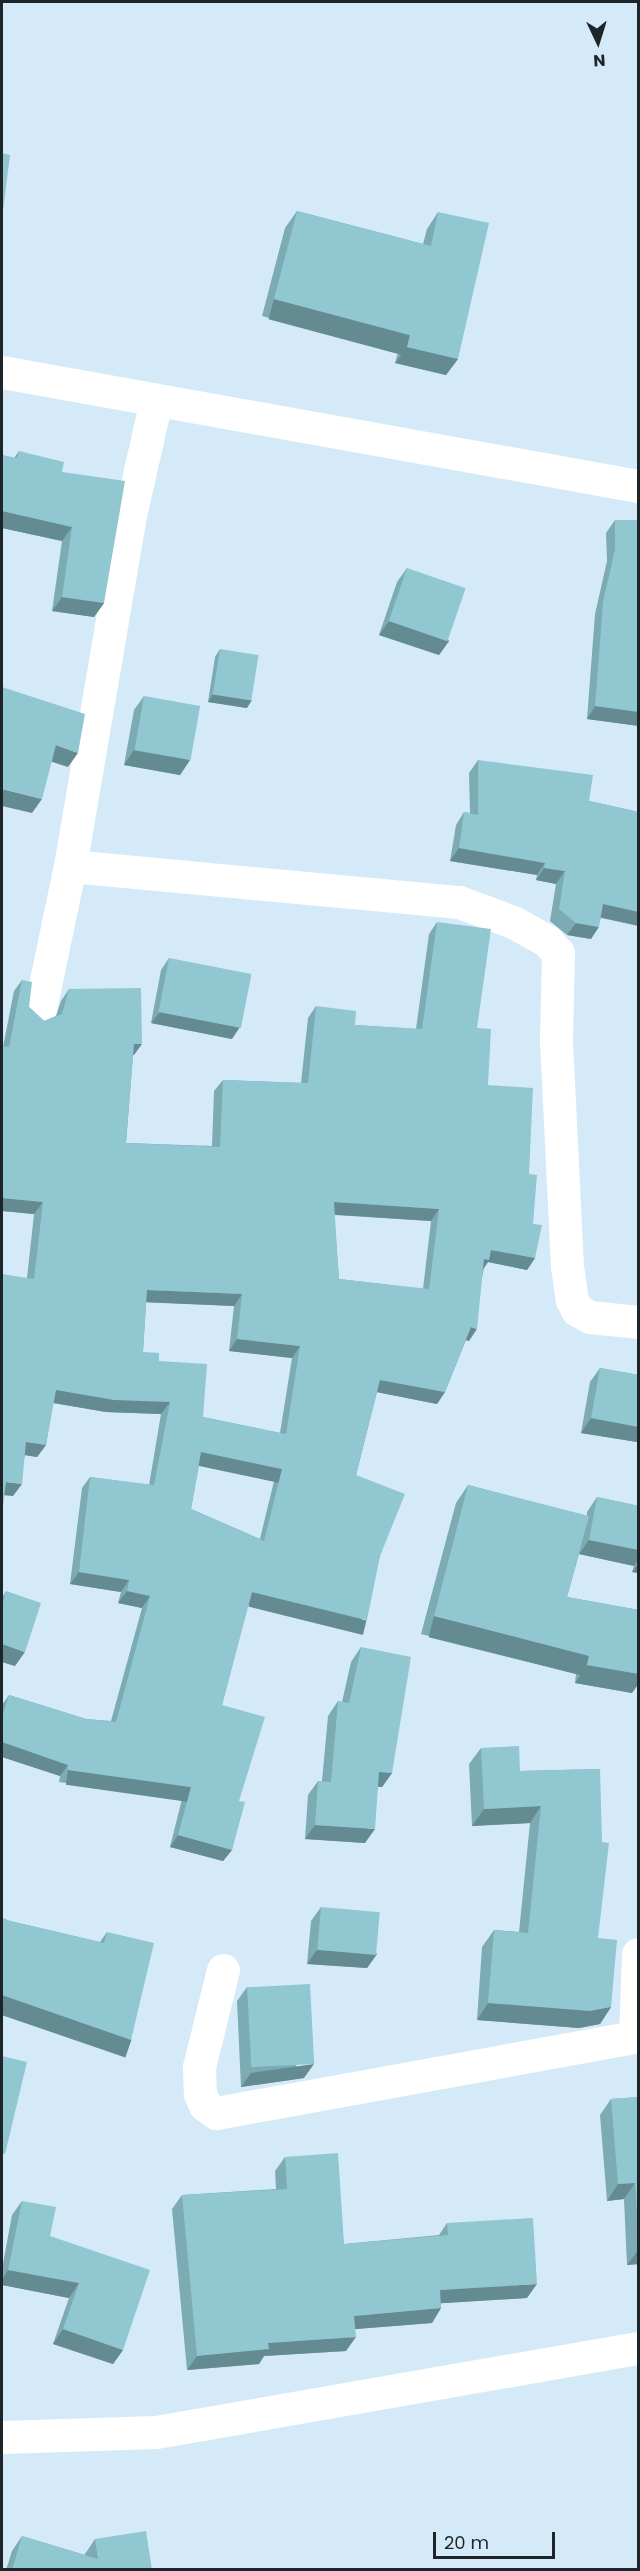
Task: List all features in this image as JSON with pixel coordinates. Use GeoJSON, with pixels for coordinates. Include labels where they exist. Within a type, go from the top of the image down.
{"type":"FeatureCollection","features":[{"type":"Feature","properties":{"kind":"street"},"geometry":{"type":"LineString","coordinates":[[2,372],[639,486]]}},
{"type":"Feature","properties":{"kind":"street"},"geometry":{"type":"LineString","coordinates":[[39,1014],[70,866],[131,511],[156,400]]}},
{"type":"Feature","properties":{"kind":"street"},"geometry":{"type":"LineString","coordinates":[[70,866],[459,902],[513,922],[547,941],[558,954],[556,1041],[567,1266],[572,1300],[577,1310],[590,1317],[639,1322]]}},
{"type":"Feature","properties":{"kind":"street"},"geometry":{"type":"LineString","coordinates":[[223,1970],[199,2067],[200,2094],[205,2105],[216,2113],[637,2036],[639,1954]]}},
{"type":"Feature","properties":{"kind":"street"},"geometry":{"type":"LineString","coordinates":[[2,2437],[156,2432],[639,2348]]}},
{"type":"Feature","properties":{"kind":"building"},"geometry":{"type":"Polygon","coordinates":[[[2,153],[10,155],[2,219],[2,153]]]}},
{"type":"Feature","properties":{"kind":"building"},"geometry":{"type":"Polygon","coordinates":[[[297,211],[431,246],[438,212],[489,223],[458,359],[407,347],[410,335],[274,299],[297,211]]]}},
{"type":"Feature","properties":{"kind":"building"},"geometry":{"type":"Polygon","coordinates":[[[19,451],[64,462],[62,472],[125,481],[104,603],[62,597],[72,527],[2,511],[2,455],[17,458],[19,451]]]}},
{"type":"Feature","properties":{"kind":"building"},"geometry":{"type":"Polygon","coordinates":[[[615,520],[639,520],[639,712],[595,706],[603,602],[615,549],[615,520]]]}},
{"type":"Feature","properties":{"kind":"building"},"geometry":{"type":"Polygon","coordinates":[[[407,568],[466,588],[447,641],[389,621],[407,568]]]}},
{"type":"Feature","properties":{"kind":"building"},"geometry":{"type":"Polygon","coordinates":[[[220,649],[259,655],[251,701],[213,694],[220,649]]]}},
{"type":"Feature","properties":{"kind":"building"},"geometry":{"type":"Polygon","coordinates":[[[2,687],[85,714],[78,753],[56,745],[42,799],[2,789],[2,687]]]}},
{"type":"Feature","properties":{"kind":"building"},"geometry":{"type":"Polygon","coordinates":[[[144,696],[200,706],[191,760],[134,750],[144,696]]]}},
{"type":"Feature","properties":{"kind":"building"},"geometry":{"type":"Polygon","coordinates":[[[478,760],[593,775],[589,801],[639,812],[639,912],[603,904],[599,927],[576,923],[559,909],[565,871],[544,868],[545,863],[459,848],[464,812],[478,815],[478,760]]]}},
{"type":"Feature","properties":{"kind":"building"},"geometry":{"type":"Polygon","coordinates":[[[437,922],[491,929],[477,1028],[491,1029],[488,1085],[533,1088],[529,1174],[537,1175],[533,1224],[542,1225],[535,1258],[491,1250],[489,1260],[484,1259],[477,1329],[471,1327],[445,1392],[380,1380],[356,1475],[405,1494],[380,1556],[367,1620],[252,1592],[222,1705],[265,1717],[239,1801],[245,1802],[232,1850],[178,1835],[191,1787],[68,1770],[68,1765],[2,1742],[2,1717],[9,1695],[86,1719],[116,1722],[150,1596],[127,1591],[129,1580],[79,1572],[90,1477],[154,1485],[170,1402],[114,1400],[56,1390],[46,1445],[26,1442],[22,1484],[6,1482],[2,1515],[2,1274],[34,1279],[43,1202],[2,1198],[2,1046],[9,1047],[22,980],[32,982],[29,1007],[44,1021],[62,1014],[69,989],[141,988],[142,1044],[134,1044],[126,1143],[220,1147],[223,1080],[308,1083],[316,1006],[356,1011],[355,1025],[422,1029],[437,922]],[[334,1202],[339,1279],[429,1289],[439,1209],[334,1202]],[[147,1290],[143,1352],[159,1353],[159,1361],[207,1364],[203,1417],[286,1434],[300,1346],[237,1339],[242,1294],[147,1290]],[[201,1452],[191,1509],[264,1541],[282,1469],[201,1452]]]}},
{"type":"Feature","properties":{"kind":"building"},"geometry":{"type":"Polygon","coordinates":[[[169,958],[251,974],[241,1028],[159,1012],[169,958]]]}},
{"type":"Feature","properties":{"kind":"building"},"geometry":{"type":"Polygon","coordinates":[[[600,1368],[639,1375],[639,1427],[591,1418],[600,1368]]]}},
{"type":"Feature","properties":{"kind":"building"},"geometry":{"type":"Polygon","coordinates":[[[468,1485],[589,1516],[567,1597],[639,1610],[639,1674],[587,1665],[589,1656],[434,1616],[468,1485]]]}},
{"type":"Feature","properties":{"kind":"building"},"geometry":{"type":"Polygon","coordinates":[[[597,1497],[639,1506],[639,1550],[589,1540],[597,1497]]]}},
{"type":"Feature","properties":{"kind":"building"},"geometry":{"type":"Polygon","coordinates":[[[6,1591],[41,1603],[25,1652],[2,1644],[2,1605],[6,1591]]]}},
{"type":"Feature","properties":{"kind":"building"},"geometry":{"type":"Polygon","coordinates":[[[361,1647],[411,1657],[392,1773],[379,1772],[375,1829],[315,1825],[318,1781],[331,1782],[338,1701],[349,1703],[361,1647]]]}},
{"type":"Feature","properties":{"kind":"building"},"geometry":{"type":"Polygon","coordinates":[[[519,1746],[520,1771],[600,1769],[602,1842],[609,1843],[598,1938],[617,1940],[611,2007],[590,2011],[488,2003],[494,1930],[528,1933],[541,1806],[484,1809],[481,1748],[519,1746]]]}},
{"type":"Feature","properties":{"kind":"building"},"geometry":{"type":"Polygon","coordinates":[[[321,1907],[380,1912],[376,1955],[317,1950],[321,1907]]]}},
{"type":"Feature","properties":{"kind":"building"},"geometry":{"type":"Polygon","coordinates":[[[2,1918],[104,1943],[107,1932],[154,1943],[131,2040],[2,1995],[2,1918]]]}},
{"type":"Feature","properties":{"kind":"building"},"geometry":{"type":"Polygon","coordinates":[[[310,1984],[314,2064],[251,2067],[247,1987],[310,1984]]]}},
{"type":"Feature","properties":{"kind":"building"},"geometry":{"type":"Polygon","coordinates":[[[2,2056],[27,2062],[5,2154],[2,2153],[2,2056]]]}},
{"type":"Feature","properties":{"kind":"building"},"geometry":{"type":"Polygon","coordinates":[[[639,2097],[639,2242],[635,2183],[618,2184],[611,2099],[639,2097]]]}},
{"type":"Feature","properties":{"kind":"building"},"geometry":{"type":"Polygon","coordinates":[[[338,2153],[344,2244],[448,2235],[447,2223],[533,2218],[537,2284],[440,2290],[441,2308],[354,2316],[356,2337],[268,2343],[269,2349],[197,2356],[182,2195],[287,2189],[285,2157],[338,2153]]]}},
{"type":"Feature","properties":{"kind":"building"},"geometry":{"type":"Polygon","coordinates":[[[22,2201],[56,2207],[50,2236],[150,2270],[123,2350],[63,2329],[79,2283],[8,2270],[22,2201]]]}},
{"type":"Feature","properties":{"kind":"building"},"geometry":{"type":"Polygon","coordinates":[[[146,2531],[152,2570],[12,2570],[22,2536],[98,2559],[95,2539],[146,2531]]]}}]}
